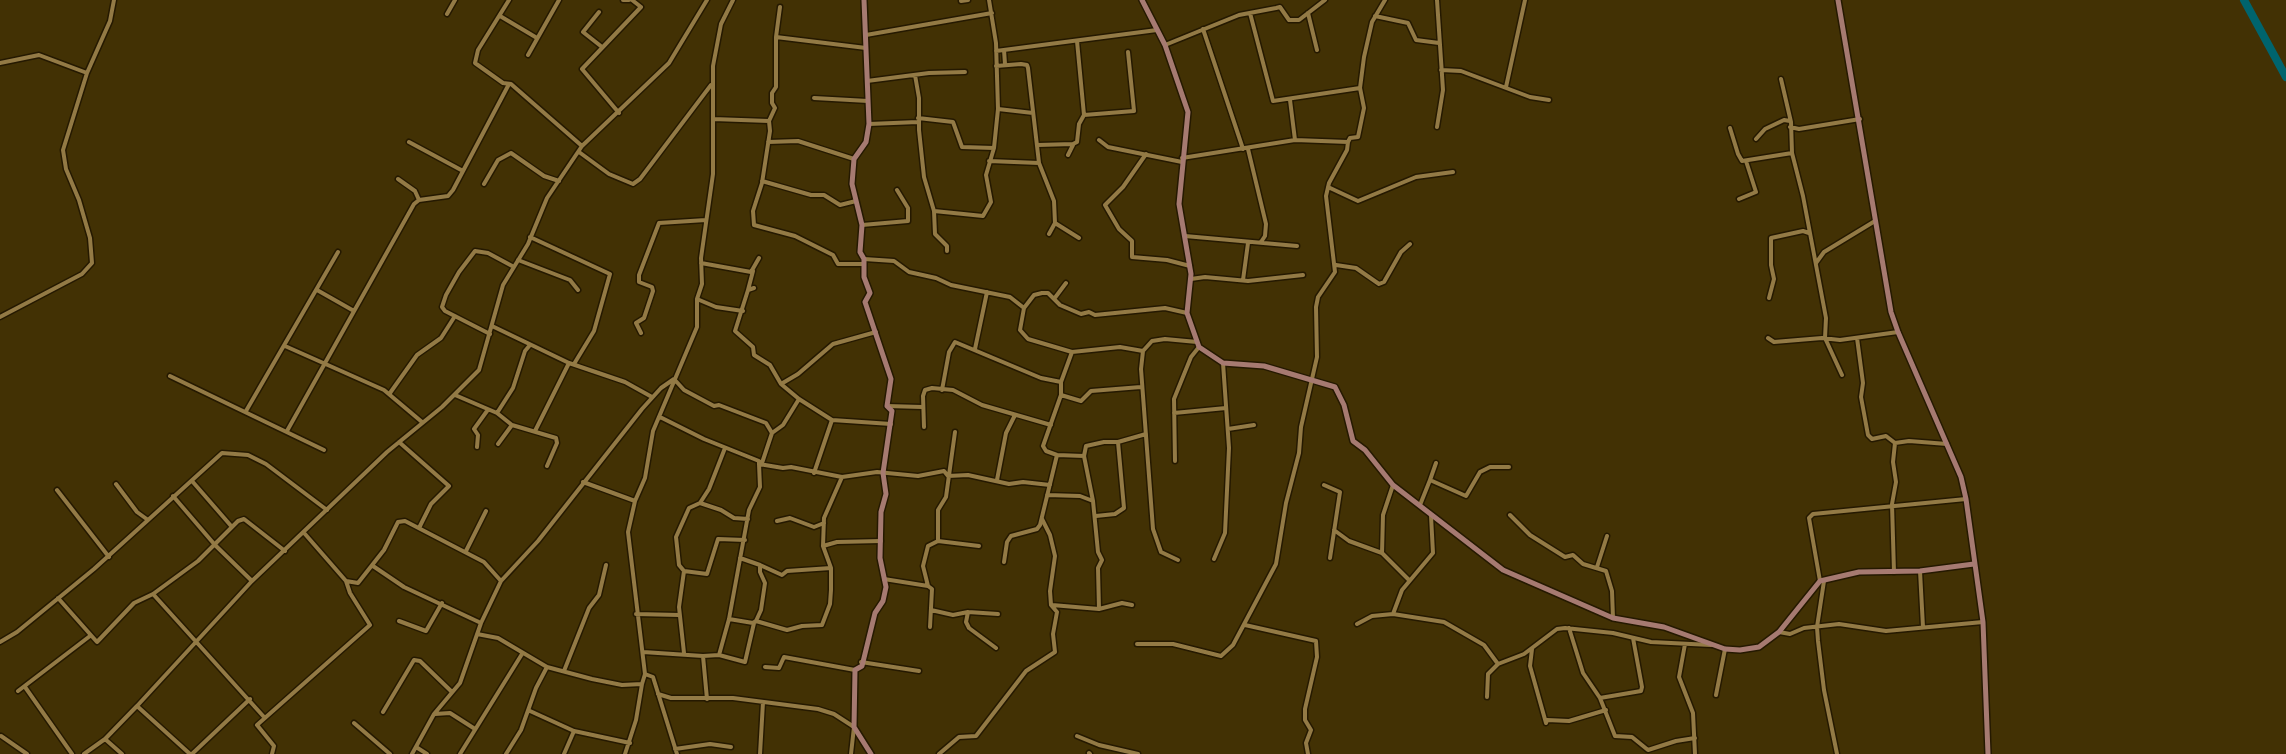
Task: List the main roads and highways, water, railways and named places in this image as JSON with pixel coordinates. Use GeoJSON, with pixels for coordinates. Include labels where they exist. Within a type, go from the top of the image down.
{"type":"FeatureCollection","features":[{"type":"Feature","properties":{"kind":"waterway"},"geometry":{"type":"LineString","coordinates":[[2244,0],[2286,77]]}}]}
